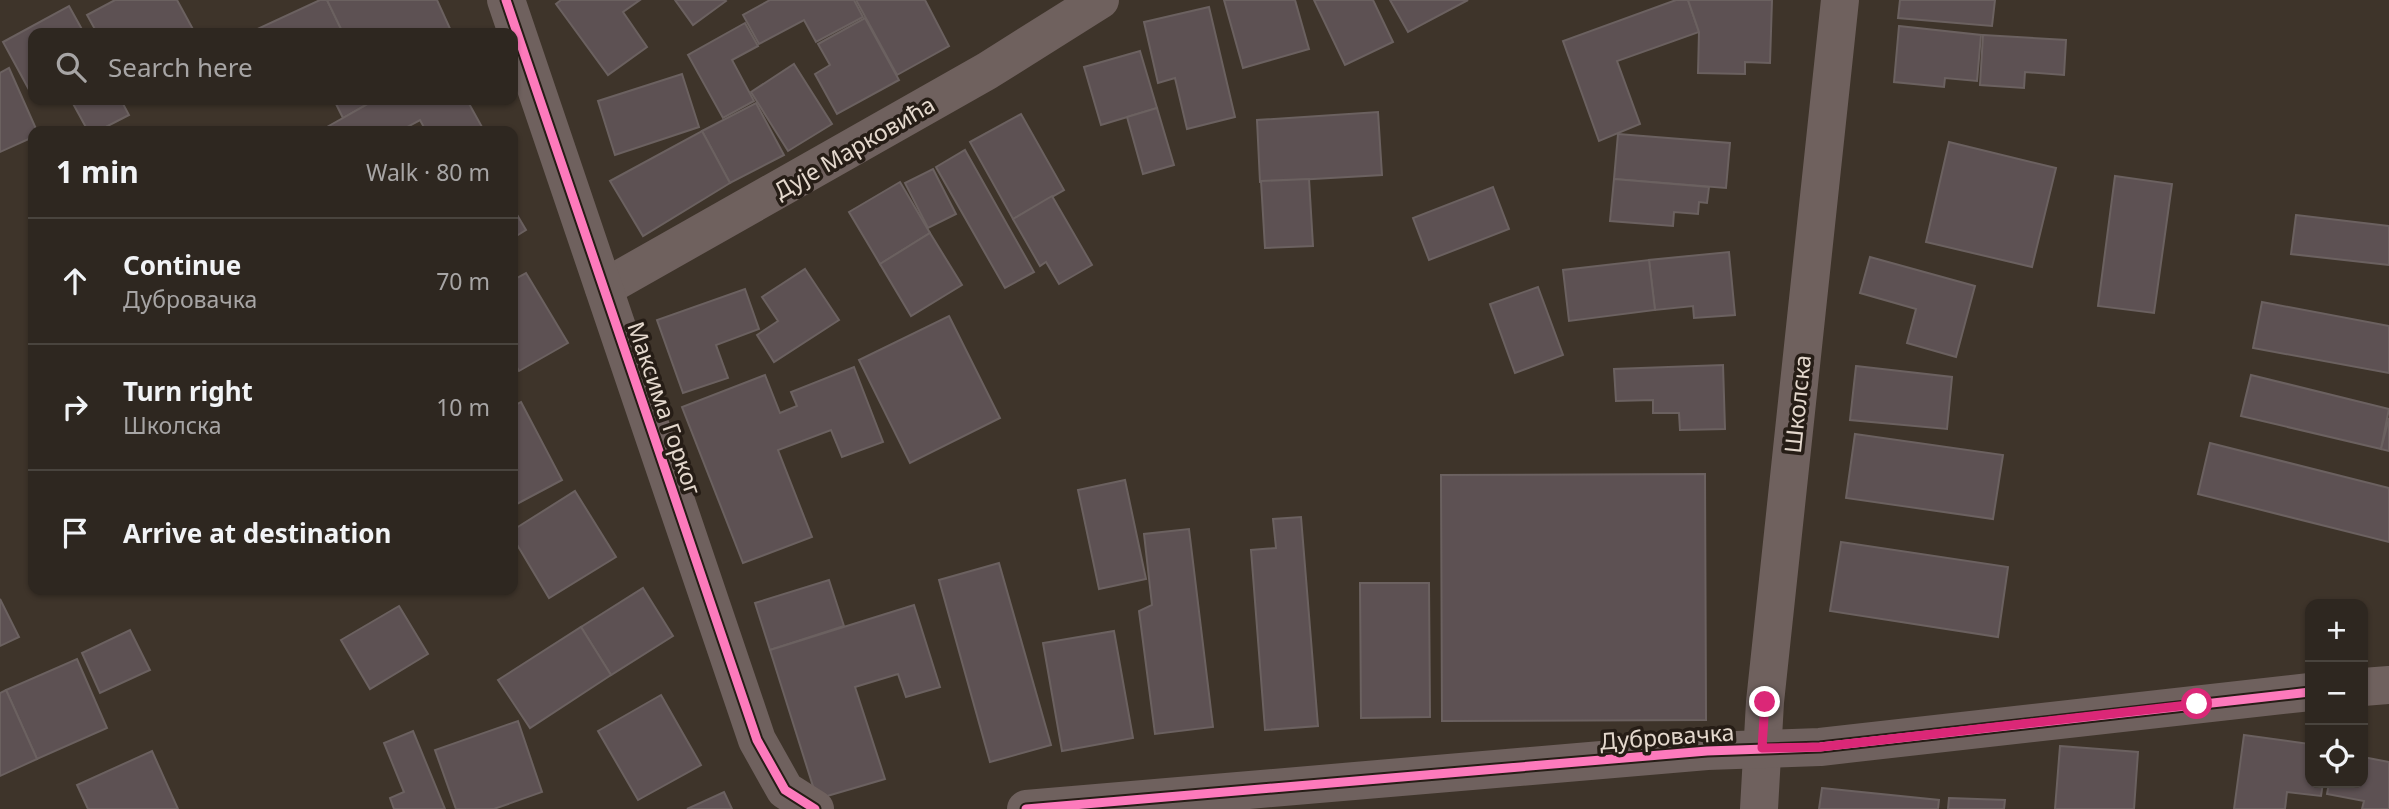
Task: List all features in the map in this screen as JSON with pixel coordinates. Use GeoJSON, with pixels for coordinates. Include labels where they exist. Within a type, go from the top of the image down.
{"type":"FeatureCollection","features":[{"type":"Feature","properties":{"kind":"street","name":"Максима Горког"},"geometry":{"type":"LineString","coordinates":[[506,0],[516,28]]}},
{"type":"Feature","properties":{"kind":"street","name":"Дује Марковића"},"geometry":{"type":"LineString","coordinates":[[604,288],[986,71],[1100,0]]}},
{"type":"Feature","properties":{"kind":"street","name":"Школска"},"geometry":{"type":"LineString","coordinates":[[1759,809],[1762,748],[1840,0]]}},
{"type":"Feature","properties":{"kind":"street","name":"Максима Горког"},"geometry":{"type":"LineString","coordinates":[[518,35],[757,740],[785,790],[815,809]]}},
{"type":"Feature","properties":{"kind":"street"},"geometry":{"type":"LineString","coordinates":[[2368,687],[2389,685]]}},
{"type":"Feature","properties":{"kind":"street","name":"Дубровачка"},"geometry":{"type":"LineString","coordinates":[[1026,809],[1762,748],[1820,747],[2305,693]]}},
{"type":"Feature","properties":{"kind":"building"},"geometry":{"type":"Polygon","coordinates":[[[115,0],[177,0],[192,28],[94,28],[87,15],[115,0]]]}},
{"type":"Feature","properties":{"kind":"building"},"geometry":{"type":"Polygon","coordinates":[[[320,0],[327,0],[341,28],[260,28],[320,0]]]}},
{"type":"Feature","properties":{"kind":"building"},"geometry":{"type":"Polygon","coordinates":[[[327,0],[437,0],[450,28],[341,28],[327,0]]]}},
{"type":"Feature","properties":{"kind":"building"},"geometry":{"type":"Polygon","coordinates":[[[561,0],[640,0],[623,12],[647,47],[608,75],[556,4],[561,0]]]}},
{"type":"Feature","properties":{"kind":"building"},"geometry":{"type":"Polygon","coordinates":[[[675,0],[725,0],[726,1],[693,25],[675,0]]]}},
{"type":"Feature","properties":{"kind":"building"},"geometry":{"type":"Polygon","coordinates":[[[770,0],[854,0],[863,17],[816,42],[804,20],[759,44],[743,15],[770,0]]]}},
{"type":"Feature","properties":{"kind":"building"},"geometry":{"type":"Polygon","coordinates":[[[856,0],[925,0],[949,46],[897,75],[856,0]]]}},
{"type":"Feature","properties":{"kind":"building"},"geometry":{"type":"Polygon","coordinates":[[[1224,0],[1295,0],[1309,49],[1243,68],[1224,0]]]}},
{"type":"Feature","properties":{"kind":"building"},"geometry":{"type":"Polygon","coordinates":[[[1314,0],[1373,0],[1393,42],[1345,65],[1314,0]]]}},
{"type":"Feature","properties":{"kind":"building"},"geometry":{"type":"Polygon","coordinates":[[[1390,0],[1468,0],[1408,32],[1390,0]]]}},
{"type":"Feature","properties":{"kind":"building"},"geometry":{"type":"Polygon","coordinates":[[[1676,0],[1688,0],[1699,32],[1617,61],[1640,124],[1599,141],[1563,41],[1676,0]]]}},
{"type":"Feature","properties":{"kind":"building"},"geometry":{"type":"Polygon","coordinates":[[[1688,0],[1772,0],[1770,63],[1745,62],[1745,74],[1698,73],[1699,32],[1688,0]]]}},
{"type":"Feature","properties":{"kind":"building"},"geometry":{"type":"Polygon","coordinates":[[[1900,0],[1995,0],[1992,26],[1898,18],[1900,0]]]}},
{"type":"Feature","properties":{"kind":"building"},"geometry":{"type":"Polygon","coordinates":[[[69,6],[81,28],[29,28],[69,6]]]}},
{"type":"Feature","properties":{"kind":"building"},"geometry":{"type":"Polygon","coordinates":[[[1209,7],[1235,117],[1187,129],[1175,78],[1158,83],[1144,22],[1209,7]]]}},
{"type":"Feature","properties":{"kind":"building"},"geometry":{"type":"Polygon","coordinates":[[[865,18],[899,80],[837,114],[815,74],[830,65],[818,44],[865,18]]]}},
{"type":"Feature","properties":{"kind":"building"},"geometry":{"type":"Polygon","coordinates":[[[745,23],[758,46],[732,60],[754,101],[723,118],[688,55],[745,23]]]}},
{"type":"Feature","properties":{"kind":"building"},"geometry":{"type":"Polygon","coordinates":[[[1899,26],[1981,35],[1977,81],[1945,78],[1944,87],[1894,82],[1899,26]]]}},
{"type":"Feature","properties":{"kind":"building"},"geometry":{"type":"Polygon","coordinates":[[[28,28],[28,88],[3,42],[28,28]]]}},
{"type":"Feature","properties":{"kind":"building"},"geometry":{"type":"Polygon","coordinates":[[[1983,35],[2066,40],[2064,75],[2025,72],[2024,88],[1980,85],[1983,35]]]}},
{"type":"Feature","properties":{"kind":"building"},"geometry":{"type":"Polygon","coordinates":[[[1140,51],[1157,108],[1101,125],[1084,67],[1140,51]]]}},
{"type":"Feature","properties":{"kind":"building"},"geometry":{"type":"Polygon","coordinates":[[[794,64],[832,124],[788,151],[751,92],[794,64]]]}},
{"type":"Feature","properties":{"kind":"building"},"geometry":{"type":"Polygon","coordinates":[[[9,68],[35,126],[28,126],[28,139],[0,152],[0,73],[9,68]]]}},
{"type":"Feature","properties":{"kind":"building"},"geometry":{"type":"Polygon","coordinates":[[[682,74],[699,127],[615,155],[598,101],[682,74]]]}},
{"type":"Feature","properties":{"kind":"building"},"geometry":{"type":"Polygon","coordinates":[[[756,103],[784,155],[730,183],[702,131],[756,103]]]}},
{"type":"Feature","properties":{"kind":"building"},"geometry":{"type":"Polygon","coordinates":[[[74,105],[124,105],[129,115],[108,126],[85,126],[74,105]]]}},
{"type":"Feature","properties":{"kind":"building"},"geometry":{"type":"Polygon","coordinates":[[[336,105],[365,105],[343,118],[336,105]]]}},
{"type":"Feature","properties":{"kind":"building"},"geometry":{"type":"Polygon","coordinates":[[[366,105],[470,105],[481,126],[423,126],[420,120],[409,126],[329,126],[366,105]]]}},
{"type":"Feature","properties":{"kind":"building"},"geometry":{"type":"Polygon","coordinates":[[[1157,108],[1174,165],[1143,174],[1127,117],[1157,108]]]}},
{"type":"Feature","properties":{"kind":"building"},"geometry":{"type":"Polygon","coordinates":[[[1378,112],[1382,175],[1260,182],[1257,120],[1378,112]]]}},
{"type":"Feature","properties":{"kind":"building"},"geometry":{"type":"Polygon","coordinates":[[[1021,114],[1064,190],[1013,219],[970,142],[1021,114]]]}},
{"type":"Feature","properties":{"kind":"building"},"geometry":{"type":"Polygon","coordinates":[[[702,131],[730,183],[643,236],[610,181],[702,131]]]}},
{"type":"Feature","properties":{"kind":"building"},"geometry":{"type":"Polygon","coordinates":[[[1618,134],[1730,143],[1726,188],[1614,179],[1618,134]]]}},
{"type":"Feature","properties":{"kind":"building"},"geometry":{"type":"Polygon","coordinates":[[[1949,142],[2056,168],[2032,267],[1926,242],[1949,142]]]}},
{"type":"Feature","properties":{"kind":"building"},"geometry":{"type":"Polygon","coordinates":[[[965,150],[1034,272],[1005,288],[936,167],[965,150]]]}},
{"type":"Feature","properties":{"kind":"building"},"geometry":{"type":"Polygon","coordinates":[[[933,169],[956,214],[928,228],[905,183],[933,169]]]}},
{"type":"Feature","properties":{"kind":"building"},"geometry":{"type":"Polygon","coordinates":[[[2115,176],[2172,184],[2154,313],[2098,306],[2115,176]]]}},
{"type":"Feature","properties":{"kind":"building"},"geometry":{"type":"Polygon","coordinates":[[[1309,179],[1313,246],[1265,248],[1261,181],[1309,179]]]}},
{"type":"Feature","properties":{"kind":"building"},"geometry":{"type":"Polygon","coordinates":[[[1614,179],[1709,187],[1707,203],[1699,202],[1698,214],[1674,212],[1673,226],[1610,221],[1614,179]]]}},
{"type":"Feature","properties":{"kind":"building"},"geometry":{"type":"Polygon","coordinates":[[[900,182],[930,233],[880,264],[849,212],[900,182]]]}},
{"type":"Feature","properties":{"kind":"building"},"geometry":{"type":"Polygon","coordinates":[[[1493,187],[1509,229],[1429,260],[1413,218],[1493,187]]]}},
{"type":"Feature","properties":{"kind":"building"},"geometry":{"type":"Polygon","coordinates":[[[1052,196],[1092,265],[1059,284],[1046,262],[1040,266],[1013,219],[1052,196]]]}},
{"type":"Feature","properties":{"kind":"building"},"geometry":{"type":"Polygon","coordinates":[[[2296,215],[2389,226],[2389,265],[2291,254],[2296,215]]]}},
{"type":"Feature","properties":{"kind":"building"},"geometry":{"type":"Polygon","coordinates":[[[518,216],[526,230],[518,235],[518,216]]]}},
{"type":"Feature","properties":{"kind":"building"},"geometry":{"type":"Polygon","coordinates":[[[930,233],[962,285],[911,316],[880,264],[930,233]]]}},
{"type":"Feature","properties":{"kind":"building"},"geometry":{"type":"Polygon","coordinates":[[[1729,252],[1735,315],[1694,318],[1693,306],[1655,310],[1649,260],[1729,252]]]}},
{"type":"Feature","properties":{"kind":"building"},"geometry":{"type":"Polygon","coordinates":[[[1870,257],[1975,286],[1956,357],[1907,343],[1916,309],[1860,293],[1870,257]]]}},
{"type":"Feature","properties":{"kind":"building"},"geometry":{"type":"Polygon","coordinates":[[[1649,260],[1655,310],[1569,321],[1563,270],[1649,260]]]}},
{"type":"Feature","properties":{"kind":"building"},"geometry":{"type":"Polygon","coordinates":[[[805,269],[839,320],[774,362],[757,335],[778,321],[762,297],[805,269]]]}},
{"type":"Feature","properties":{"kind":"building"},"geometry":{"type":"Polygon","coordinates":[[[526,273],[568,343],[519,371],[518,369],[518,277],[526,273]]]}},
{"type":"Feature","properties":{"kind":"building"},"geometry":{"type":"Polygon","coordinates":[[[1538,287],[1563,355],[1515,373],[1490,304],[1538,287]]]}},
{"type":"Feature","properties":{"kind":"building"},"geometry":{"type":"Polygon","coordinates":[[[745,289],[759,329],[716,345],[728,378],[683,393],[657,320],[745,289]]]}},
{"type":"Feature","properties":{"kind":"building"},"geometry":{"type":"Polygon","coordinates":[[[2262,302],[2389,326],[2389,373],[2253,348],[2262,302]]]}},
{"type":"Feature","properties":{"kind":"building"},"geometry":{"type":"Polygon","coordinates":[[[949,316],[1000,418],[910,463],[859,360],[949,316]]]}},
{"type":"Feature","properties":{"kind":"building"},"geometry":{"type":"Polygon","coordinates":[[[1723,365],[1725,429],[1680,430],[1679,413],[1653,413],[1653,400],[1616,401],[1614,369],[1723,365]]]}},
{"type":"Feature","properties":{"kind":"building"},"geometry":{"type":"Polygon","coordinates":[[[1856,366],[1952,377],[1947,429],[1850,420],[1856,366]]]}},
{"type":"Feature","properties":{"kind":"building"},"geometry":{"type":"Polygon","coordinates":[[[854,367],[883,442],[842,457],[831,430],[778,450],[812,537],[743,563],[682,407],[765,375],[780,413],[797,406],[791,392],[854,367]]]}},
{"type":"Feature","properties":{"kind":"building"},"geometry":{"type":"Polygon","coordinates":[[[2251,375],[2389,409],[2381,449],[2241,416],[2251,375]]]}},
{"type":"Feature","properties":{"kind":"building"},"geometry":{"type":"Polygon","coordinates":[[[521,402],[562,480],[518,503],[518,404],[521,402]]]}},
{"type":"Feature","properties":{"kind":"building"},"geometry":{"type":"Polygon","coordinates":[[[2389,418],[2389,451],[2381,449],[2389,418]]]}},
{"type":"Feature","properties":{"kind":"building"},"geometry":{"type":"Polygon","coordinates":[[[1855,434],[2003,455],[1993,519],[1846,498],[1855,434]]]}},
{"type":"Feature","properties":{"kind":"building"},"geometry":{"type":"Polygon","coordinates":[[[2210,443],[2389,488],[2389,542],[2198,494],[2210,443]]]}},
{"type":"Feature","properties":{"kind":"building"},"geometry":{"type":"Polygon","coordinates":[[[1705,474],[1706,720],[1442,721],[1441,475],[1705,474]]]}},
{"type":"Feature","properties":{"kind":"building"},"geometry":{"type":"Polygon","coordinates":[[[1125,480],[1146,579],[1099,589],[1078,490],[1125,480]]]}},
{"type":"Feature","properties":{"kind":"building"},"geometry":{"type":"Polygon","coordinates":[[[575,491],[616,557],[549,598],[518,546],[518,527],[575,491]]]}},
{"type":"Feature","properties":{"kind":"building"},"geometry":{"type":"Polygon","coordinates":[[[1301,517],[1318,726],[1265,730],[1251,550],[1276,548],[1273,519],[1301,517]]]}},
{"type":"Feature","properties":{"kind":"building"},"geometry":{"type":"Polygon","coordinates":[[[1189,529],[1213,727],[1155,734],[1139,611],[1152,605],[1144,534],[1189,529]]]}},
{"type":"Feature","properties":{"kind":"building"},"geometry":{"type":"Polygon","coordinates":[[[1841,542],[2008,567],[1998,637],[1830,611],[1841,542]]]}},
{"type":"Feature","properties":{"kind":"building"},"geometry":{"type":"Polygon","coordinates":[[[999,563],[1051,745],[990,762],[939,580],[999,563]]]}},
{"type":"Feature","properties":{"kind":"building"},"geometry":{"type":"Polygon","coordinates":[[[829,580],[844,626],[770,650],[755,603],[829,580]]]}},
{"type":"Feature","properties":{"kind":"building"},"geometry":{"type":"Polygon","coordinates":[[[1360,583],[1429,583],[1430,717],[1361,718],[1360,583]]]}},
{"type":"Feature","properties":{"kind":"building"},"geometry":{"type":"Polygon","coordinates":[[[643,588],[673,636],[611,675],[581,627],[643,588]]]}},
{"type":"Feature","properties":{"kind":"building"},"geometry":{"type":"Polygon","coordinates":[[[0,599],[19,637],[0,646],[0,599]]]}},
{"type":"Feature","properties":{"kind":"building"},"geometry":{"type":"Polygon","coordinates":[[[914,605],[940,687],[906,697],[898,674],[855,687],[885,779],[817,799],[770,650],[914,605]]]}},
{"type":"Feature","properties":{"kind":"building"},"geometry":{"type":"Polygon","coordinates":[[[399,606],[428,654],[370,689],[341,640],[399,606]]]}},
{"type":"Feature","properties":{"kind":"building"},"geometry":{"type":"Polygon","coordinates":[[[581,627],[611,675],[530,728],[498,680],[581,627]]]}},
{"type":"Feature","properties":{"kind":"building"},"geometry":{"type":"Polygon","coordinates":[[[130,630],[150,670],[100,693],[82,653],[130,630]]]}},
{"type":"Feature","properties":{"kind":"building"},"geometry":{"type":"Polygon","coordinates":[[[1114,631],[1133,738],[1062,751],[1043,643],[1114,631]]]}},
{"type":"Feature","properties":{"kind":"building"},"geometry":{"type":"Polygon","coordinates":[[[77,659],[107,728],[37,759],[6,690],[77,659]]]}},
{"type":"Feature","properties":{"kind":"building"},"geometry":{"type":"Polygon","coordinates":[[[6,690],[37,759],[0,776],[0,693],[6,690]]]}},
{"type":"Feature","properties":{"kind":"building"},"geometry":{"type":"Polygon","coordinates":[[[661,695],[701,765],[638,800],[598,731],[661,695]]]}},
{"type":"Feature","properties":{"kind":"building"},"geometry":{"type":"Polygon","coordinates":[[[518,721],[542,792],[494,809],[456,809],[435,750],[518,721]]]}},
{"type":"Feature","properties":{"kind":"building"},"geometry":{"type":"Polygon","coordinates":[[[413,731],[445,809],[394,809],[390,798],[404,792],[384,743],[413,731]]]}},
{"type":"Feature","properties":{"kind":"building"},"geometry":{"type":"Polygon","coordinates":[[[2244,735],[2305,743],[2305,788],[2322,788],[2321,796],[2287,792],[2285,809],[2234,809],[2244,735]]]}},
{"type":"Feature","properties":{"kind":"building"},"geometry":{"type":"Polygon","coordinates":[[[2060,746],[2138,752],[2134,809],[2055,809],[2060,746]]]}},
{"type":"Feature","properties":{"kind":"building"},"geometry":{"type":"Polygon","coordinates":[[[152,751],[178,809],[88,809],[77,785],[152,751]]]}},
{"type":"Feature","properties":{"kind":"building"},"geometry":{"type":"Polygon","coordinates":[[[2368,758],[2389,762],[2389,809],[2362,809],[2364,801],[2327,794],[2328,788],[2368,788],[2368,758]]]}},
{"type":"Feature","properties":{"kind":"building"},"geometry":{"type":"Polygon","coordinates":[[[1822,788],[1939,800],[1938,809],[1819,809],[1822,788]]]}},
{"type":"Feature","properties":{"kind":"building"},"geometry":{"type":"Polygon","coordinates":[[[724,792],[732,809],[687,809],[724,792]]]}},
{"type":"Feature","properties":{"kind":"building"},"geometry":{"type":"Polygon","coordinates":[[[1949,798],[2005,800],[2004,809],[1948,809],[1949,798]]]}},
{"type":"Feature","properties":{"kind":"cycle path"},"geometry":{"type":"LineString","coordinates":[[506,0],[515,28]]}},
{"type":"Feature","properties":{"kind":"cycle path"},"geometry":{"type":"LineString","coordinates":[[518,35],[757,740],[785,790],[815,809]]}},
{"type":"Feature","properties":{"kind":"cycle path"},"geometry":{"type":"LineString","coordinates":[[1026,809],[1707,751],[1820,747],[2305,693]]}},
{"type":"Feature","properties":{"kind":"route"},"geometry":{"type":"LineString","coordinates":[[1765,702],[1762,748],[1820,747],[2197,704]]}}]}
